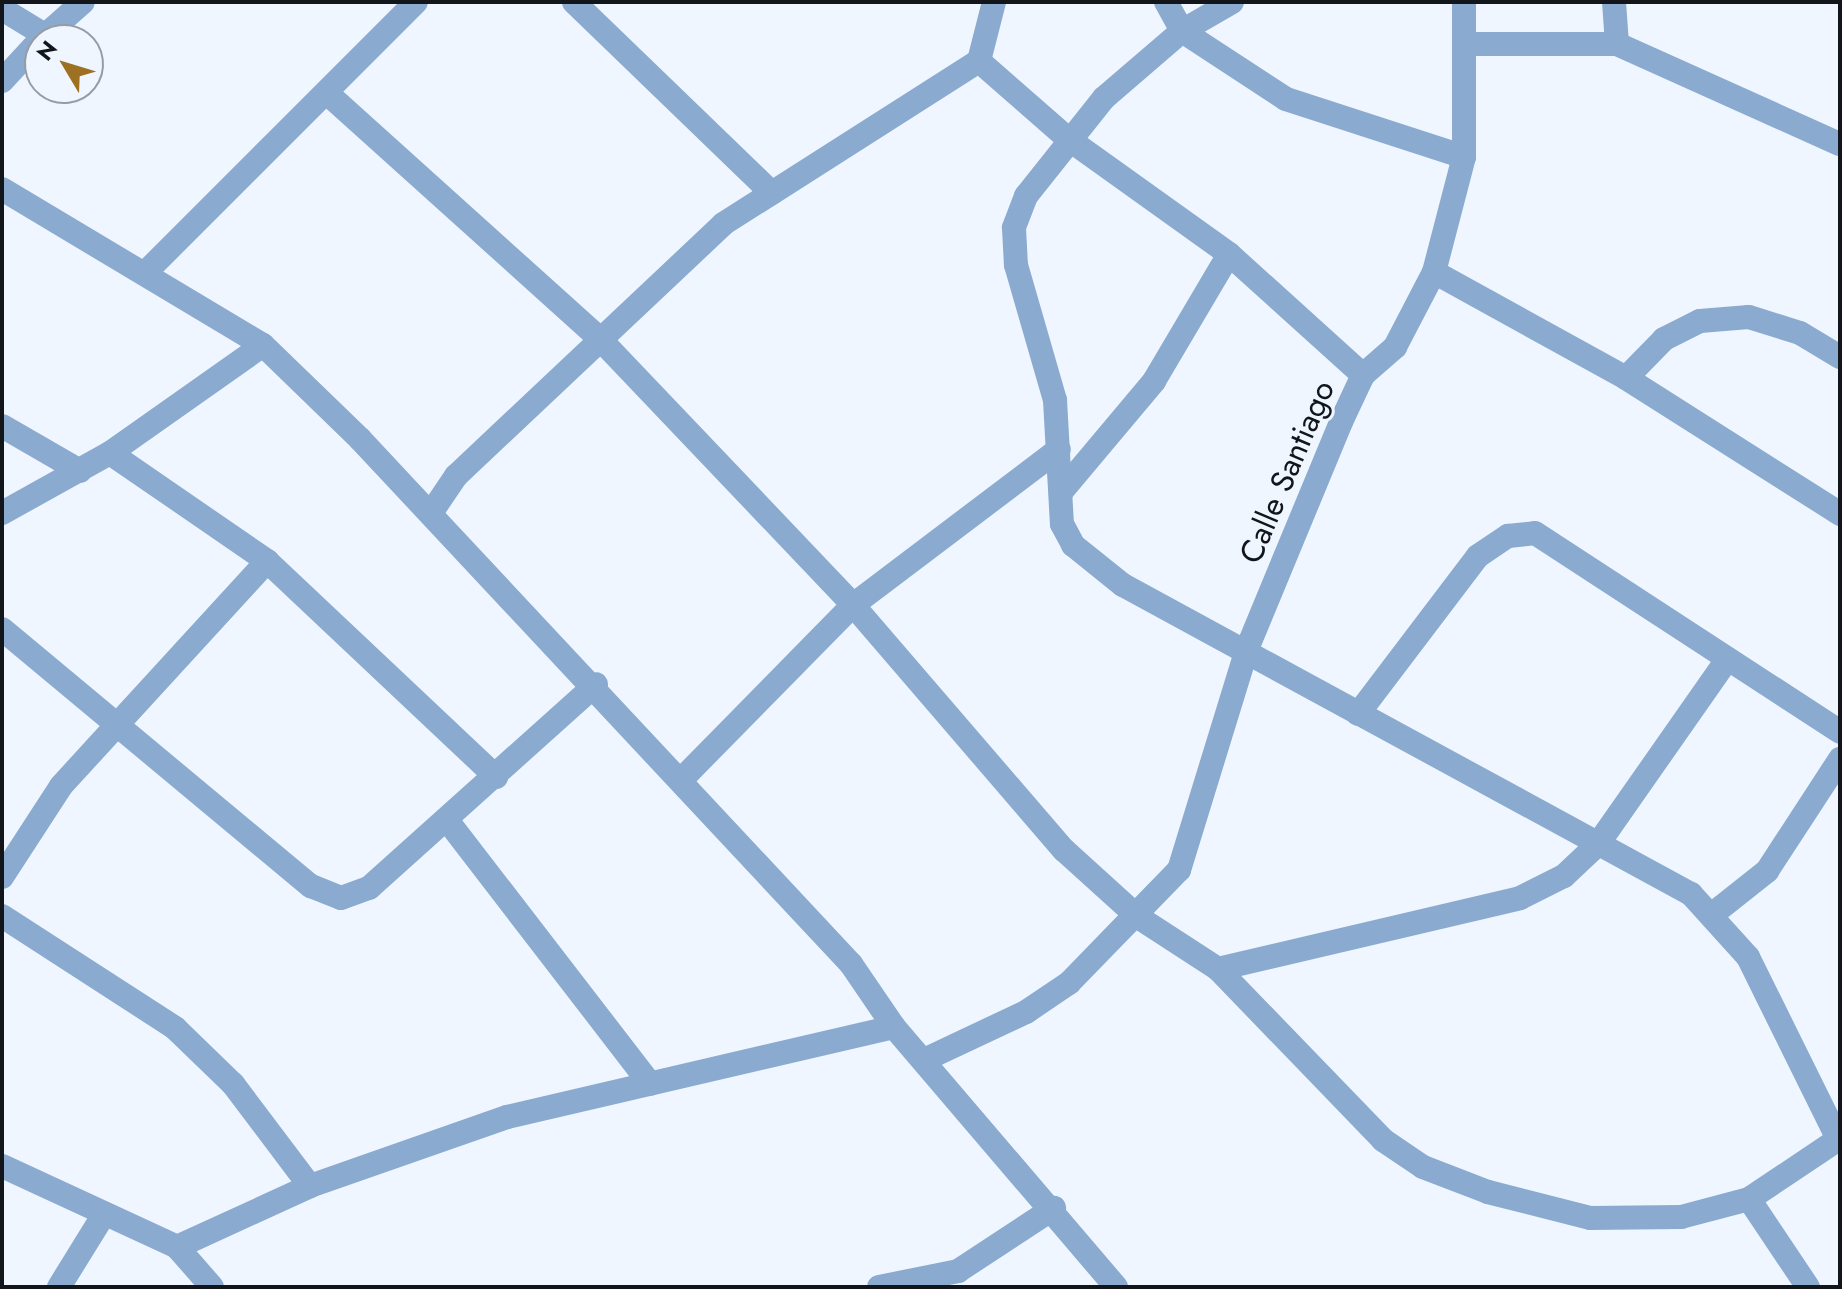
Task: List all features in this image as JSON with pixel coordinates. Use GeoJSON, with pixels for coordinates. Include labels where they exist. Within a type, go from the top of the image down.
{"type":"FeatureCollection","features":[{"type":"Feature","properties":{"kind":"street"},"geometry":{"type":"LineString","coordinates":[[58,24],[83,2]]}},
{"type":"Feature","properties":{"kind":"street"},"geometry":{"type":"LineString","coordinates":[[147,271],[328,94],[416,2]]}},
{"type":"Feature","properties":{"kind":"street"},"geometry":{"type":"LineString","coordinates":[[574,2],[772,193]]}},
{"type":"Feature","properties":{"kind":"street"},"geometry":{"type":"LineString","coordinates":[[431,513],[456,476],[723,224],[979,61],[994,2]]}},
{"type":"Feature","properties":{"kind":"street"},"geometry":{"type":"LineString","coordinates":[[1166,2],[1182,31],[1286,99],[1464,157]]}},
{"type":"Feature","properties":{"kind":"street"},"geometry":{"type":"LineString","coordinates":[[328,94],[599,338],[853,605],[1064,850],[1138,917],[1218,969],[1383,1140],[1423,1167],[1590,1218],[1681,1217],[1749,1199],[1839,1139],[1768,995],[1714,913],[1661,874],[1598,844],[1358,714],[1088,560],[1062,524],[1059,449],[1014,228],[1026,196],[1067,138],[1182,31],[1232,2]]}},
{"type":"Feature","properties":{"kind":"street","name":"Calle Santiago"},"geometry":{"type":"LineString","coordinates":[[924,1060],[1026,1012],[1138,917],[1179,870],[1247,649],[1363,375],[1395,347],[1434,272],[1464,157],[1468,44],[1464,2]]}},
{"type":"Feature","properties":{"kind":"street"},"geometry":{"type":"LineString","coordinates":[[1614,2],[1617,44]]}},
{"type":"Feature","properties":{"kind":"street"},"geometry":{"type":"LineString","coordinates":[[2,9],[24,25]]}},
{"type":"Feature","properties":{"kind":"street"},"geometry":{"type":"LineString","coordinates":[[1468,44],[1617,44],[1840,144]]}},
{"type":"Feature","properties":{"kind":"street"},"geometry":{"type":"LineString","coordinates":[[2,81],[24,57]]}},
{"type":"Feature","properties":{"kind":"street"},"geometry":{"type":"LineString","coordinates":[[979,61],[1067,138],[1229,254],[1363,375]]}},
{"type":"Feature","properties":{"kind":"street"},"geometry":{"type":"LineString","coordinates":[[2,189],[147,271],[263,345],[596,684],[851,964],[894,1027],[1054,1208],[1116,1287]]}},
{"type":"Feature","properties":{"kind":"street"},"geometry":{"type":"LineString","coordinates":[[1061,492],[1154,381],[1229,254]]}},
{"type":"Feature","properties":{"kind":"street"},"geometry":{"type":"LineString","coordinates":[[1434,272],[1626,378],[1840,514]]}},
{"type":"Feature","properties":{"kind":"street"},"geometry":{"type":"LineString","coordinates":[[1626,378],[1664,339],[1700,321],[1749,317],[1800,333],[1840,357]]}},
{"type":"Feature","properties":{"kind":"street"},"geometry":{"type":"LineString","coordinates":[[2,513],[110,453],[263,345]]}},
{"type":"Feature","properties":{"kind":"street"},"geometry":{"type":"LineString","coordinates":[[2,426],[80,471]]}},
{"type":"Feature","properties":{"kind":"street"},"geometry":{"type":"LineString","coordinates":[[682,779],[853,605],[1059,449]]}},
{"type":"Feature","properties":{"kind":"street"},"geometry":{"type":"LineString","coordinates":[[110,453],[267,561],[496,777]]}},
{"type":"Feature","properties":{"kind":"street"},"geometry":{"type":"LineString","coordinates":[[1358,714],[1478,556],[1508,536],[1535,533],[1840,732]]}},
{"type":"Feature","properties":{"kind":"street"},"geometry":{"type":"LineString","coordinates":[[2,877],[61,786],[267,561]]}},
{"type":"Feature","properties":{"kind":"street"},"geometry":{"type":"LineString","coordinates":[[2,629],[119,722],[311,886],[341,898],[369,888],[596,684]]}},
{"type":"Feature","properties":{"kind":"street"},"geometry":{"type":"LineString","coordinates":[[1218,969],[1520,898],[1564,876],[1598,844],[1727,660]]}},
{"type":"Feature","properties":{"kind":"street"},"geometry":{"type":"LineString","coordinates":[[1714,913],[1767,871],[1840,759]]}},
{"type":"Feature","properties":{"kind":"street"},"geometry":{"type":"LineString","coordinates":[[447,820],[650,1084]]}},
{"type":"Feature","properties":{"kind":"street"},"geometry":{"type":"LineString","coordinates":[[2,916],[175,1028],[233,1084],[310,1186]]}},
{"type":"Feature","properties":{"kind":"street"},"geometry":{"type":"LineString","coordinates":[[177,1247],[310,1186],[507,1117],[894,1027]]}},
{"type":"Feature","properties":{"kind":"street"},"geometry":{"type":"LineString","coordinates":[[2,1166],[177,1247],[212,1287]]}},
{"type":"Feature","properties":{"kind":"street"},"geometry":{"type":"LineString","coordinates":[[1749,1199],[1808,1287]]}},
{"type":"Feature","properties":{"kind":"street"},"geometry":{"type":"LineString","coordinates":[[879,1287],[958,1271],[1054,1208]]}},
{"type":"Feature","properties":{"kind":"street"},"geometry":{"type":"LineString","coordinates":[[59,1287],[104,1214]]}}]}
